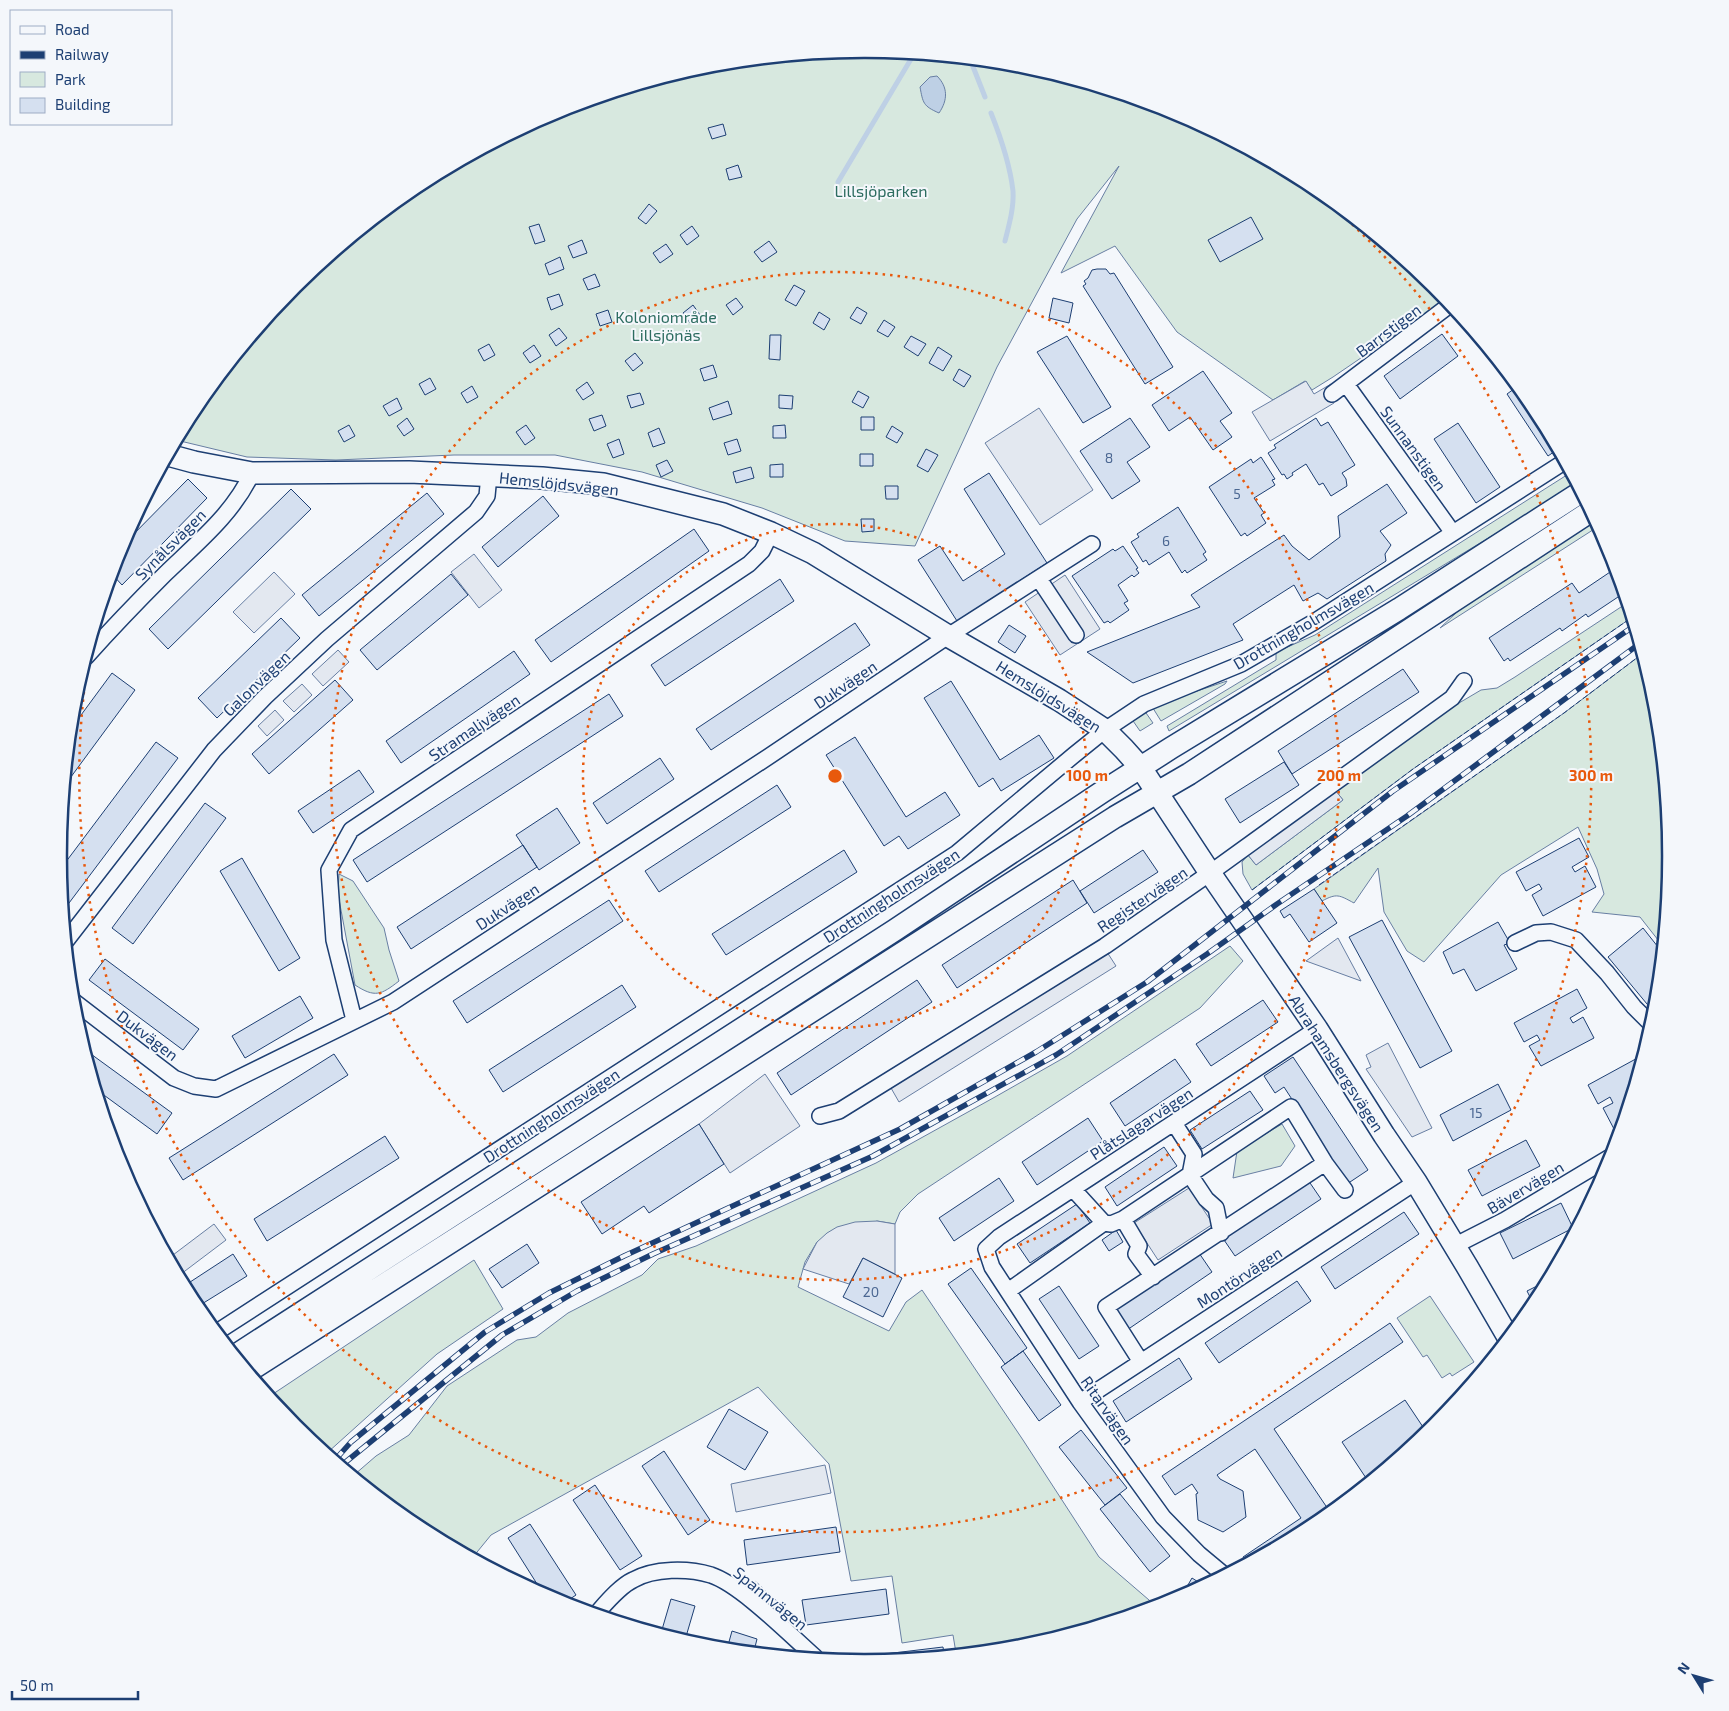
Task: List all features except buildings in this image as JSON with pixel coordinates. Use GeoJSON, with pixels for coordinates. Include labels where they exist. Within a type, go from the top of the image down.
{"type":"FeatureCollection","features":[{"type":"Feature","properties":{"kind":"main road","name":"Hemslöjdsvägen"},"geometry":{"type":"LineString","coordinates":[[173,456],[252,473],[389,472],[489,475],[603,484],[722,514],[771,533],[813,553],[948,636],[1029,682],[1105,730],[1141,768],[1157,793]]}},
{"type":"Feature","properties":{"kind":"main road","name":"Drottningholmsvägen"},"geometry":{"type":"LineString","coordinates":[[240,1352],[887,935],[1141,768],[1407,604],[1576,495]]}},
{"type":"Feature","properties":{"kind":"main road"},"geometry":{"type":"LineString","coordinates":[[253,1368],[829,998],[1115,817],[1157,793],[1585,514]]}},
{"type":"Feature","properties":{"kind":"main road","name":"Abrahamsbergsvägen"},"geometry":{"type":"LineString","coordinates":[[1157,793],[1318,1030],[1416,1182],[1505,1332]]}},
{"type":"Feature","properties":{"kind":"street","name":"Barrstigen"},"geometry":{"type":"LineString","coordinates":[[1332,394],[1445,308]]}},
{"type":"Feature","properties":{"kind":"street","name":"Sunnanstigen"},"geometry":{"type":"LineString","coordinates":[[1346,384],[1453,534]]}},
{"type":"Feature","properties":{"kind":"street","name":"Drottningholmsvägen"},"geometry":{"type":"LineString","coordinates":[[222,1329],[957,853],[1105,730],[1144,704],[1241,664],[1314,622],[1560,465]]}},
{"type":"Feature","properties":{"kind":"street","name":"Synålsvägen"},"geometry":{"type":"LineString","coordinates":[[94,648],[127,611],[218,522],[243,491],[252,473]]}},
{"type":"Feature","properties":{"kind":"street","name":"Galonvägen"},"geometry":{"type":"LineString","coordinates":[[71,935],[214,750],[265,697],[327,639],[476,512],[487,496],[489,475]]}},
{"type":"Feature","properties":{"kind":"street","name":"Stramaljvägen"},"geometry":{"type":"LineString","coordinates":[[354,1020],[334,940],[328,870],[351,830],[749,564],[762,551],[771,533]]}},
{"type":"Feature","properties":{"kind":"street"},"geometry":{"type":"LineString","coordinates":[[948,636],[1092,544]]}},
{"type":"Feature","properties":{"kind":"street"},"geometry":{"type":"LineString","coordinates":[[1039,578],[1076,634]]}},
{"type":"Feature","properties":{"kind":"street","name":"Dukvägen"},"geometry":{"type":"LineString","coordinates":[[81,1007],[174,1078],[194,1086],[216,1089],[393,1002],[775,752],[948,636]]}},
{"type":"Feature","properties":{"kind":"street","name":"Registervägen"},"geometry":{"type":"LineString","coordinates":[[820,1116],[839,1111],[1105,946],[1210,873],[1452,698],[1464,681]]}},
{"type":"Feature","properties":{"kind":"street"},"geometry":{"type":"LineString","coordinates":[[1515,943],[1536,933],[1551,932],[1576,940],[1645,1019]]}},
{"type":"Feature","properties":{"kind":"street","name":"Plåtslagarvägen"},"geometry":{"type":"LineString","coordinates":[[986,1250],[998,1237],[1318,1030]]}},
{"type":"Feature","properties":{"kind":"street"},"geometry":{"type":"LineString","coordinates":[[1008,1291],[1104,1224],[1111,1224],[1123,1219],[1291,1107],[1325,1163],[1345,1190]]}},
{"type":"Feature","properties":{"kind":"street"},"geometry":{"type":"LineString","coordinates":[[1174,1123],[1194,1154],[1190,1175],[1206,1199],[1216,1208],[1221,1232]]}},
{"type":"Feature","properties":{"kind":"street","name":"Bävervägen"},"geometry":{"type":"LineString","coordinates":[[1454,1246],[1505,1220],[1601,1162]]}},
{"type":"Feature","properties":{"kind":"street"},"geometry":{"type":"LineString","coordinates":[[1141,1362],[1106,1307],[1325,1163]]}},
{"type":"Feature","properties":{"kind":"street","name":"Montörvägen"},"geometry":{"type":"LineString","coordinates":[[1080,1402],[1416,1182]]}},
{"type":"Feature","properties":{"kind":"street"},"geometry":{"type":"LineString","coordinates":[[1073,1189],[1104,1224]]}},
{"type":"Feature","properties":{"kind":"street"},"geometry":{"type":"LineString","coordinates":[[1123,1219],[1139,1246],[1136,1254],[1153,1277]]}},
{"type":"Feature","properties":{"kind":"street","name":"Ritarvägen"},"geometry":{"type":"LineString","coordinates":[[986,1250],[992,1267],[1080,1402],[1162,1517],[1199,1554],[1218,1570]]}},
{"type":"Feature","properties":{"kind":"street","name":"Spannvägen"},"geometry":{"type":"LineString","coordinates":[[601,1608],[609,1599],[632,1580],[662,1570],[682,1570],[711,1575],[737,1590],[809,1652]]}},
{"type":"Feature","properties":{"kind":"green space"},"geometry":{"type":"Polygon","coordinates":[[[864,58],[917,59],[969,64],[1071,85],[1121,100],[1170,118],[1217,140],[1264,164],[1308,192],[1350,222],[1391,256],[1441,304],[1312,390],[1305,381],[1273,400],[1177,332],[1115,246],[1061,273],[1119,166],[1077,219],[997,367],[915,546],[845,541],[762,508],[642,472],[555,455],[454,455],[336,460],[247,457],[182,441],[231,370],[265,329],[300,291],[379,222],[421,192],[466,164],[559,118],[608,100],[658,85],[760,64],[812,59],[864,58]]]}},
{"type":"Feature","properties":{"kind":"green space"},"geometry":{"type":"Polygon","coordinates":[[[1566,476],[1571,486],[1169,731],[1167,726],[1276,660],[1276,652],[1315,635],[1566,476]]]}},
{"type":"Feature","properties":{"kind":"green space"},"geometry":{"type":"Polygon","coordinates":[[[1589,523],[1593,530],[1440,628],[1470,600],[1589,523]]]}},
{"type":"Feature","properties":{"kind":"green space"},"geometry":{"type":"Polygon","coordinates":[[[1622,606],[1627,621],[1413,769],[1252,890],[1243,874],[1242,862],[1248,855],[1256,865],[1343,800],[1336,791],[1454,706],[1481,690],[1497,688],[1622,606]]]}},
{"type":"Feature","properties":{"kind":"green space"},"geometry":{"type":"Polygon","coordinates":[[[1637,658],[1656,751],[1661,803],[1661,908],[1658,940],[1640,917],[1592,912],[1604,894],[1597,869],[1578,827],[1501,875],[1424,962],[1407,951],[1384,912],[1378,868],[1354,903],[1338,896],[1322,901],[1314,889],[1564,713],[1637,658]]]}},
{"type":"Feature","properties":{"kind":"green space"},"geometry":{"type":"Polygon","coordinates":[[[1227,681],[1225,684],[1161,721],[1151,705],[1182,696],[1227,681]]]}},
{"type":"Feature","properties":{"kind":"green space"},"geometry":{"type":"Polygon","coordinates":[[[1144,710],[1153,723],[1140,731],[1131,718],[1144,710]]]}},
{"type":"Feature","properties":{"kind":"green space"},"geometry":{"type":"Polygon","coordinates":[[[339,874],[353,881],[384,928],[399,981],[382,992],[368,992],[355,985],[338,894],[339,874]]]}},
{"type":"Feature","properties":{"kind":"green space"},"geometry":{"type":"Polygon","coordinates":[[[1230,946],[1243,961],[1200,1008],[918,1194],[900,1212],[895,1224],[877,1221],[817,1242],[805,1262],[798,1287],[889,1331],[906,1302],[922,1290],[1099,1557],[1150,1600],[1071,1626],[969,1647],[955,1648],[953,1635],[902,1643],[892,1576],[851,1581],[829,1464],[758,1387],[491,1535],[476,1553],[421,1519],[358,1472],[376,1456],[409,1435],[447,1386],[517,1340],[536,1337],[568,1313],[642,1275],[658,1259],[696,1246],[876,1163],[1067,1056],[1230,946]]]}},
{"type":"Feature","properties":{"kind":"green space"},"geometry":{"type":"Polygon","coordinates":[[[1282,1124],[1295,1146],[1281,1166],[1233,1178],[1237,1151],[1282,1124]]]}},
{"type":"Feature","properties":{"kind":"green space"},"geometry":{"type":"Polygon","coordinates":[[[474,1260],[503,1309],[437,1354],[331,1449],[300,1420],[275,1393],[474,1260]]]}},
{"type":"Feature","properties":{"kind":"green space"},"geometry":{"type":"Polygon","coordinates":[[[1430,1296],[1474,1362],[1452,1376],[1450,1373],[1442,1378],[1427,1355],[1423,1357],[1397,1318],[1430,1296]]]}},
{"type":"Feature","properties":{"kind":"shaded area"},"geometry":{"type":"Polygon","coordinates":[[[1306,381],[1314,394],[1331,384],[1334,403],[1270,441],[1252,412],[1306,381]]]}},
{"type":"Feature","properties":{"kind":"shaded area"},"geometry":{"type":"Polygon","coordinates":[[[1039,408],[1093,490],[1040,525],[985,443],[1039,408]]]}},
{"type":"Feature","properties":{"kind":"shaded area"},"geometry":{"type":"Polygon","coordinates":[[[474,554],[502,590],[479,608],[451,572],[474,554]]]}},
{"type":"Feature","properties":{"kind":"shaded area"},"geometry":{"type":"Polygon","coordinates":[[[274,572],[295,594],[254,633],[233,612],[274,572]]]}},
{"type":"Feature","properties":{"kind":"shaded area"},"geometry":{"type":"Polygon","coordinates":[[[1065,575],[1100,629],[1060,655],[1025,602],[1065,575]]]}},
{"type":"Feature","properties":{"kind":"shaded area"},"geometry":{"type":"Polygon","coordinates":[[[338,650],[349,662],[323,686],[312,674],[338,650]]]}},
{"type":"Feature","properties":{"kind":"shaded area"},"geometry":{"type":"Polygon","coordinates":[[[302,684],[312,695],[294,712],[283,701],[302,684]]]}},
{"type":"Feature","properties":{"kind":"shaded area"},"geometry":{"type":"Polygon","coordinates":[[[275,710],[284,720],[267,736],[258,726],[275,710]]]}},
{"type":"Feature","properties":{"kind":"shaded area"},"geometry":{"type":"Polygon","coordinates":[[[1336,791],[1343,800],[1256,865],[1248,855],[1336,791]]]}},
{"type":"Feature","properties":{"kind":"shaded area"},"geometry":{"type":"Polygon","coordinates":[[[1338,938],[1361,981],[1306,961],[1338,938]]]}},
{"type":"Feature","properties":{"kind":"shaded area"},"geometry":{"type":"Polygon","coordinates":[[[1107,952],[1116,966],[899,1102],[891,1088],[1107,952]]]}},
{"type":"Feature","properties":{"kind":"shaded area"},"geometry":{"type":"Polygon","coordinates":[[[1388,1043],[1432,1128],[1412,1137],[1366,1069],[1371,1067],[1366,1055],[1388,1043]]]}},
{"type":"Feature","properties":{"kind":"shaded area"},"geometry":{"type":"Polygon","coordinates":[[[765,1074],[800,1126],[730,1173],[699,1124],[765,1074]]]}},
{"type":"Feature","properties":{"kind":"shaded area"},"geometry":{"type":"Polygon","coordinates":[[[1189,1188],[1213,1224],[1158,1260],[1134,1223],[1189,1188]]]}},
{"type":"Feature","properties":{"kind":"shaded area"},"geometry":{"type":"Polygon","coordinates":[[[877,1221],[895,1224],[895,1274],[863,1258],[849,1284],[803,1269],[817,1242],[827,1233],[837,1227],[855,1222],[877,1221]]]}},
{"type":"Feature","properties":{"kind":"shaded area"},"geometry":{"type":"Polygon","coordinates":[[[214,1224],[226,1240],[184,1272],[173,1255],[214,1224]]]}},
{"type":"Feature","properties":{"kind":"shaded area"},"geometry":{"type":"Polygon","coordinates":[[[825,1465],[831,1493],[736,1512],[731,1484],[825,1465]]]}},
{"type":"Feature","properties":{"kind":"water"},"geometry":{"type":"Polygon","coordinates":[[[937,76],[941,80],[946,94],[939,113],[925,103],[920,87],[930,77],[937,76]]]}},
{"type":"Feature","properties":{"kind":"waterway"},"geometry":{"type":"LineString","coordinates":[[838,182],[911,59]]}},
{"type":"Feature","properties":{"kind":"waterway"},"geometry":{"type":"LineString","coordinates":[[972,65],[985,97]]}},
{"type":"Feature","properties":{"kind":"waterway"},"geometry":{"type":"LineString","coordinates":[[991,113],[1005,152],[1013,191],[1010,223],[1005,241]]}},
{"type":"Feature","properties":{"kind":"railway"},"geometry":{"type":"LineString","coordinates":[[339,1456],[351,1442],[485,1332],[549,1293],[624,1256],[900,1129],[1036,1052],[1147,982],[1393,791],[1629,629]]}},
{"type":"Feature","properties":{"kind":"railway"},"geometry":{"type":"LineString","coordinates":[[346,1462],[502,1335],[577,1291],[653,1254],[873,1156],[1056,1055],[1207,954],[1407,816],[1635,647]]}},
{"type":"Feature","properties":{"kind":"fence"},"geometry":{"type":"LineString","coordinates":[[1252,890],[1413,769],[1627,621]]}},
{"type":"Feature","properties":{"kind":"fence"},"geometry":{"type":"LineString","coordinates":[[1319,885],[1564,713],[1637,658]]}},
{"type":"Feature","properties":{"kind":"fence"},"geometry":{"type":"LineString","coordinates":[[755,1581],[778,1602]]}},
{"type":"Feature","properties":{"kind":"park label","name":"Lillsjöparken"},"geometry":{"type":"Point","coordinates":[881,190]}},
{"type":"Feature","properties":{"kind":"park label","name":"Koloniområde Lillsjönäs"},"geometry":{"type":"Point","coordinates":[666,325]}}]}
